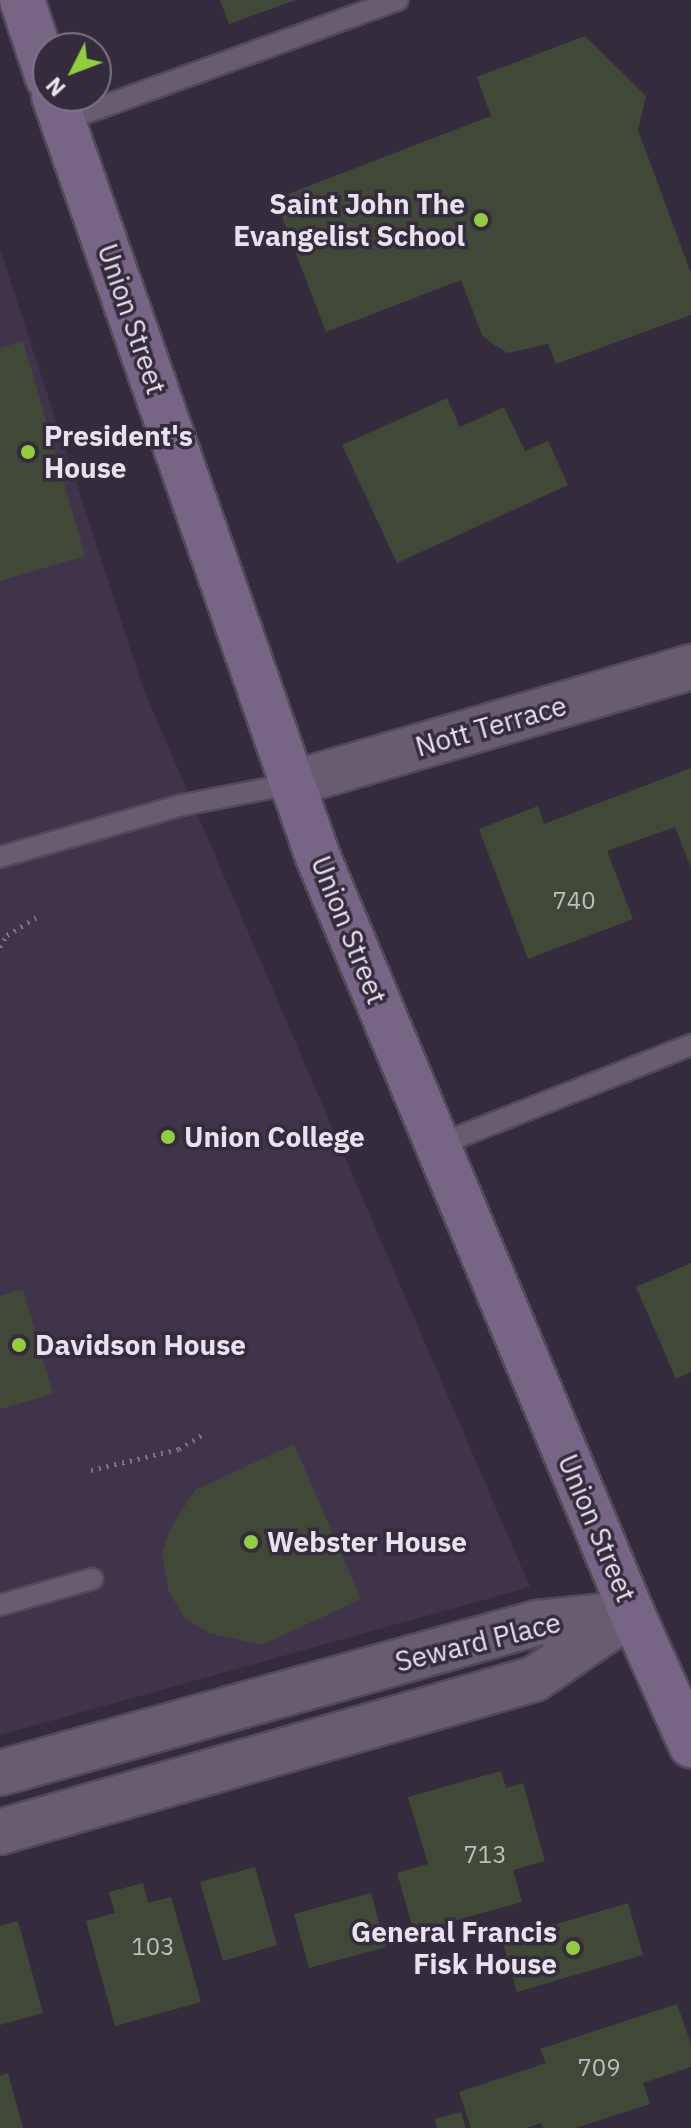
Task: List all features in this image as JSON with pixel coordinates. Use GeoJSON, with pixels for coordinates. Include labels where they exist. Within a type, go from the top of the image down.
{"type":"FeatureCollection","features":[{"type":"Feature","properties":{"kind":"main road"},"geometry":{"type":"LineString","coordinates":[[21,14],[32,40]]}},
{"type":"Feature","properties":{"kind":"main road","name":"Union Street"},"geometry":{"type":"LineString","coordinates":[[60,112],[318,857],[632,1613],[691,1745]]}},
{"type":"Feature","properties":{"kind":"street","name":"Nott Terrace"},"geometry":{"type":"LineString","coordinates":[[291,784],[691,667]]}},
{"type":"Feature","properties":{"kind":"street","name":"Seward Place"},"geometry":{"type":"LineString","coordinates":[[0,1773],[537,1623],[632,1613]]}},
{"type":"Feature","properties":{"kind":"street","name":"Seward Place"},"geometry":{"type":"LineString","coordinates":[[0,1832],[534,1679],[632,1613]]}},
{"type":"Feature","properties":{"kind":"lane"},"geometry":{"type":"LineString","coordinates":[[112,91],[398,0]]}},
{"type":"Feature","properties":{"kind":"lane"},"geometry":{"type":"LineString","coordinates":[[0,857],[183,805],[291,784]]}},
{"type":"Feature","properties":{"kind":"lane"},"geometry":{"type":"LineString","coordinates":[[438,1145],[691,1045]]}},
{"type":"Feature","properties":{"kind":"lane"},"geometry":{"type":"LineString","coordinates":[[0,1605],[92,1579]]}},
{"type":"Feature","properties":{"kind":"path"},"geometry":{"type":"LineString","coordinates":[[0,947],[7,935],[39,916]]}},
{"type":"Feature","properties":{"kind":"path"},"geometry":{"type":"LineString","coordinates":[[91,1470],[179,1449],[203,1434]]}},
{"type":"Feature","properties":{"kind":"shaded area","name":"Union College"},"geometry":{"type":"Polygon","coordinates":[[[0,249],[143,688],[530,1587],[0,1735],[0,249]]]}},
{"type":"Feature","properties":{"kind":"building"},"geometry":{"type":"Polygon","coordinates":[[[220,0],[296,0],[229,24],[220,0]]]}},
{"type":"Feature","properties":{"kind":"building"},"geometry":{"type":"Polygon","coordinates":[[[585,36],[646,96],[638,130],[691,273],[691,315],[556,364],[548,344],[508,353],[482,335],[461,280],[326,332],[275,199],[491,116],[477,77],[585,36]]]}},
{"type":"Feature","properties":{"kind":"building","name":"President's House"},"geometry":{"type":"Polygon","coordinates":[[[23,341],[85,556],[0,581],[0,348],[23,341]]]}},
{"type":"Feature","properties":{"kind":"building"},"geometry":{"type":"Polygon","coordinates":[[[447,398],[460,427],[504,407],[525,451],[548,441],[568,485],[397,563],[342,445],[447,398]]]}},
{"type":"Feature","properties":{"kind":"building"},"geometry":{"type":"Polygon","coordinates":[[[691,768],[691,868],[675,827],[607,851],[633,919],[528,959],[479,829],[538,806],[544,824],[691,768]]]}},
{"type":"Feature","properties":{"kind":"building"},"geometry":{"type":"Polygon","coordinates":[[[691,1263],[691,1372],[676,1379],[636,1287],[691,1263]]]}},
{"type":"Feature","properties":{"kind":"building","name":"Davidson House"},"geometry":{"type":"Polygon","coordinates":[[[23,1289],[53,1394],[0,1409],[0,1296],[23,1289]]]}},
{"type":"Feature","properties":{"kind":"building","name":"Webster House"},"geometry":{"type":"Polygon","coordinates":[[[294,1444],[361,1599],[262,1645],[209,1633],[184,1617],[169,1592],[162,1554],[169,1531],[195,1490],[294,1444]]]}},
{"type":"Feature","properties":{"kind":"building"},"geometry":{"type":"Polygon","coordinates":[[[501,1771],[506,1788],[523,1783],[545,1861],[513,1870],[522,1902],[414,1932],[397,1873],[428,1864],[408,1797],[501,1771]]]}},
{"type":"Feature","properties":{"kind":"building"},"geometry":{"type":"Polygon","coordinates":[[[255,1867],[277,1945],[223,1961],[200,1882],[255,1867]]]}},
{"type":"Feature","properties":{"kind":"building"},"geometry":{"type":"Polygon","coordinates":[[[143,1883],[148,1903],[171,1897],[201,2002],[115,2026],[86,1921],[115,1913],[109,1892],[143,1883]]]}},
{"type":"Feature","properties":{"kind":"building"},"geometry":{"type":"Polygon","coordinates":[[[371,1893],[386,1947],[309,1968],[294,1914],[371,1893]]]}},
{"type":"Feature","properties":{"kind":"building","name":"General Francis Fisk House"},"geometry":{"type":"Polygon","coordinates":[[[628,1903],[643,1955],[517,1992],[502,1940],[628,1903]]]}},
{"type":"Feature","properties":{"kind":"building"},"geometry":{"type":"Polygon","coordinates":[[[18,1921],[43,2013],[0,2025],[0,1926],[18,1921]]]}},
{"type":"Feature","properties":{"kind":"building"},"geometry":{"type":"Polygon","coordinates":[[[677,2004],[691,2044],[691,2067],[643,2083],[650,2104],[576,2128],[543,2128],[541,2123],[527,2128],[471,2128],[459,2092],[546,2063],[540,2049],[677,2004]]]}},
{"type":"Feature","properties":{"kind":"building"},"geometry":{"type":"Polygon","coordinates":[[[8,2073],[23,2128],[0,2128],[0,2076],[8,2073]]]}},
{"type":"Feature","properties":{"kind":"building"},"geometry":{"type":"Polygon","coordinates":[[[461,2112],[466,2128],[437,2128],[435,2119],[461,2112]]]}},
{"type":"Feature","properties":{"kind":"place","name":"Saint John The Evangelist School"},"geometry":{"type":"Point","coordinates":[481,220]}},
{"type":"Feature","properties":{"kind":"place","name":"President's House"},"geometry":{"type":"Point","coordinates":[28,452]}},
{"type":"Feature","properties":{"kind":"place","name":"Union College"},"geometry":{"type":"Point","coordinates":[168,1137]}},
{"type":"Feature","properties":{"kind":"place","name":"Davidson House"},"geometry":{"type":"Point","coordinates":[19,1345]}},
{"type":"Feature","properties":{"kind":"place","name":"Webster House"},"geometry":{"type":"Point","coordinates":[251,1542]}},
{"type":"Feature","properties":{"kind":"place","name":"General Francis Fisk House"},"geometry":{"type":"Point","coordinates":[573,1948]}}]}
